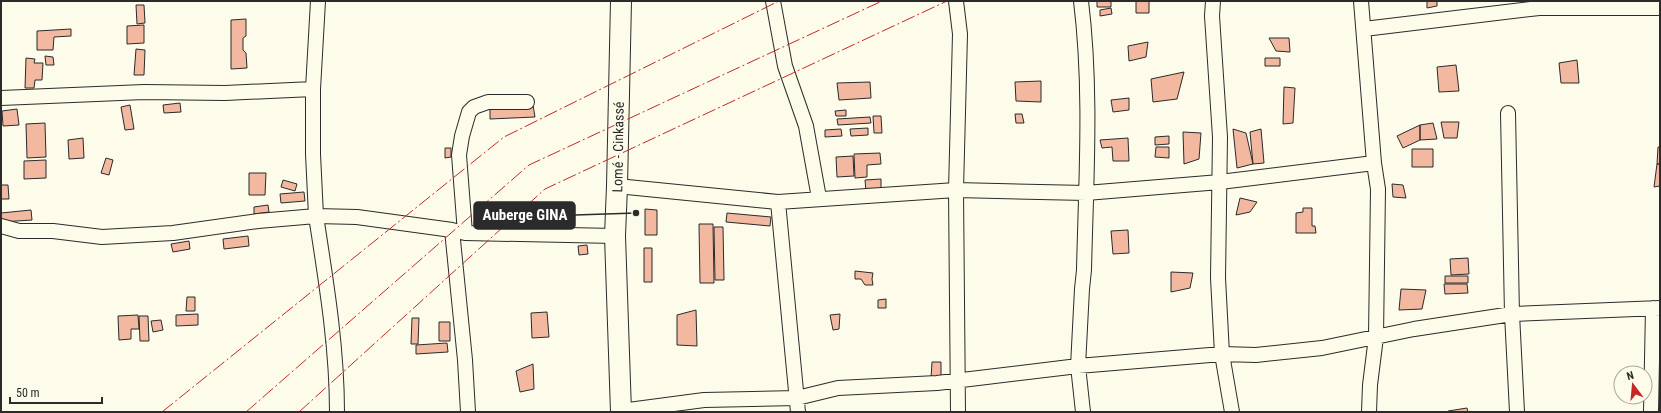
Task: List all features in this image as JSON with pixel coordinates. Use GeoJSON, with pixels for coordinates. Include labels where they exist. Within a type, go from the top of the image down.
{"type":"FeatureCollection","features":[{"type":"Feature","properties":{"kind":"highway","name":"Lomé - Cinkassé"},"geometry":{"type":"LineString","coordinates":[[621,1],[615,236],[621,411]]}},
{"type":"Feature","properties":{"kind":"street"},"geometry":{"type":"LineString","coordinates":[[318,1],[313,89],[313,154],[316,216],[329,299],[337,380],[337,412]]}},
{"type":"Feature","properties":{"kind":"street"},"geometry":{"type":"LineString","coordinates":[[773,1],[785,66],[806,126],[819,198]]}},
{"type":"Feature","properties":{"kind":"street"},"geometry":{"type":"LineString","coordinates":[[956,1],[960,34],[956,190],[958,412]]}},
{"type":"Feature","properties":{"kind":"street"},"geometry":{"type":"LineString","coordinates":[[1081,1],[1084,21],[1087,100],[1084,270],[1078,366],[1083,412]]}},
{"type":"Feature","properties":{"kind":"street"},"geometry":{"type":"LineString","coordinates":[[1213,1],[1212,16],[1220,137],[1218,278],[1222,354],[1232,412]]}},
{"type":"Feature","properties":{"kind":"street"},"geometry":{"type":"LineString","coordinates":[[1361,1],[1374,163],[1378,189],[1376,337],[1370,385],[1369,412]]}},
{"type":"Feature","properties":{"kind":"street"},"geometry":{"type":"LineString","coordinates":[[1364,29],[1539,8],[1660,8]]}},
{"type":"Feature","properties":{"kind":"street"},"geometry":{"type":"LineString","coordinates":[[1,98],[144,92],[225,93],[313,89]]}},
{"type":"Feature","properties":{"kind":"street"},"geometry":{"type":"LineString","coordinates":[[468,412],[459,231],[459,155],[462,136],[469,112],[474,107],[488,102],[527,102]]}},
{"type":"Feature","properties":{"kind":"street"},"geometry":{"type":"LineString","coordinates":[[1508,113],[1512,314],[1517,412]]}},
{"type":"Feature","properties":{"kind":"street"},"geometry":{"type":"LineString","coordinates":[[617,186],[778,202],[819,198],[956,190],[1086,193],[1220,182],[1374,163]]}},
{"type":"Feature","properties":{"kind":"street"},"geometry":{"type":"LineString","coordinates":[[778,202],[798,405]]}},
{"type":"Feature","properties":{"kind":"street"},"geometry":{"type":"LineString","coordinates":[[1,226],[19,231],[53,230],[102,237],[173,233],[258,221],[316,216],[357,217],[459,231],[615,236]]}},
{"type":"Feature","properties":{"kind":"street"},"geometry":{"type":"LineString","coordinates":[[621,411],[704,400],[798,405],[838,388],[937,383],[957,379],[1078,366],[1222,354],[1256,355],[1322,348],[1441,324],[1512,314],[1657,308],[1651,412]]}},
{"type":"Feature","properties":{"kind":"building"},"geometry":{"type":"Polygon","coordinates":[[[1097,1],[1111,1],[1111,7],[1097,7],[1097,1]]]}},
{"type":"Feature","properties":{"kind":"building"},"geometry":{"type":"Polygon","coordinates":[[[1136,1],[1149,1],[1149,13],[1136,13],[1136,1]]]}},
{"type":"Feature","properties":{"kind":"building"},"geometry":{"type":"Polygon","coordinates":[[[1427,1],[1437,1],[1437,6],[1427,8],[1427,1]]]}},
{"type":"Feature","properties":{"kind":"building"},"geometry":{"type":"Polygon","coordinates":[[[136,5],[144,5],[145,23],[137,24],[136,5]]]}},
{"type":"Feature","properties":{"kind":"building"},"geometry":{"type":"Polygon","coordinates":[[[1111,8],[1112,14],[1100,16],[1100,10],[1111,8]]]}},
{"type":"Feature","properties":{"kind":"building"},"geometry":{"type":"Polygon","coordinates":[[[246,19],[246,36],[243,38],[243,50],[246,53],[247,68],[231,69],[231,20],[246,19]]]}},
{"type":"Feature","properties":{"kind":"building"},"geometry":{"type":"Polygon","coordinates":[[[144,25],[144,43],[127,44],[127,26],[144,25]]]}},
{"type":"Feature","properties":{"kind":"building"},"geometry":{"type":"Polygon","coordinates":[[[71,29],[71,36],[54,37],[53,50],[37,50],[37,31],[71,29]]]}},
{"type":"Feature","properties":{"kind":"building"},"geometry":{"type":"Polygon","coordinates":[[[1269,38],[1289,38],[1290,52],[1276,51],[1269,38]]]}},
{"type":"Feature","properties":{"kind":"building"},"geometry":{"type":"Polygon","coordinates":[[[1148,42],[1146,57],[1129,61],[1128,46],[1148,42]]]}},
{"type":"Feature","properties":{"kind":"building"},"geometry":{"type":"Polygon","coordinates":[[[136,49],[145,50],[144,75],[134,75],[136,49]]]}},
{"type":"Feature","properties":{"kind":"building"},"geometry":{"type":"Polygon","coordinates":[[[45,56],[53,57],[54,65],[46,65],[45,56]]]}},
{"type":"Feature","properties":{"kind":"building"},"geometry":{"type":"Polygon","coordinates":[[[26,58],[35,59],[34,63],[43,63],[42,80],[35,80],[34,88],[25,88],[26,58]]]}},
{"type":"Feature","properties":{"kind":"building"},"geometry":{"type":"Polygon","coordinates":[[[1265,58],[1280,58],[1280,66],[1265,66],[1265,58]]]}},
{"type":"Feature","properties":{"kind":"building"},"geometry":{"type":"Polygon","coordinates":[[[1577,60],[1579,83],[1561,83],[1559,63],[1577,60]]]}},
{"type":"Feature","properties":{"kind":"building"},"geometry":{"type":"Polygon","coordinates":[[[1456,65],[1459,91],[1439,92],[1437,67],[1456,65]]]}},
{"type":"Feature","properties":{"kind":"building"},"geometry":{"type":"Polygon","coordinates":[[[1184,72],[1177,99],[1153,102],[1151,79],[1184,72]]]}},
{"type":"Feature","properties":{"kind":"building"},"geometry":{"type":"Polygon","coordinates":[[[1041,81],[1041,102],[1016,101],[1015,82],[1041,81]]]}},
{"type":"Feature","properties":{"kind":"building"},"geometry":{"type":"Polygon","coordinates":[[[870,82],[871,98],[839,100],[837,83],[870,82]]]}},
{"type":"Feature","properties":{"kind":"building"},"geometry":{"type":"Polygon","coordinates":[[[1284,87],[1295,88],[1293,123],[1283,124],[1284,87]]]}},
{"type":"Feature","properties":{"kind":"building"},"geometry":{"type":"Polygon","coordinates":[[[1129,98],[1129,110],[1113,112],[1111,100],[1129,98]]]}},
{"type":"Feature","properties":{"kind":"building"},"geometry":{"type":"Polygon","coordinates":[[[180,103],[181,112],[164,113],[163,105],[180,103]]]}},
{"type":"Feature","properties":{"kind":"building"},"geometry":{"type":"Polygon","coordinates":[[[130,105],[134,129],[125,130],[121,107],[130,105]]]}},
{"type":"Feature","properties":{"kind":"building"},"geometry":{"type":"Polygon","coordinates":[[[533,105],[535,117],[490,119],[490,109],[533,105]]]}},
{"type":"Feature","properties":{"kind":"building"},"geometry":{"type":"Polygon","coordinates":[[[17,109],[19,125],[3,126],[2,111],[17,109]]]}},
{"type":"Feature","properties":{"kind":"building"},"geometry":{"type":"Polygon","coordinates":[[[846,110],[846,116],[836,116],[835,111],[846,110]]]}},
{"type":"Feature","properties":{"kind":"building"},"geometry":{"type":"Polygon","coordinates":[[[1015,114],[1022,114],[1024,123],[1016,123],[1015,114]]]}},
{"type":"Feature","properties":{"kind":"building"},"geometry":{"type":"Polygon","coordinates":[[[873,116],[881,116],[882,133],[874,133],[873,116]]]}},
{"type":"Feature","properties":{"kind":"building"},"geometry":{"type":"Polygon","coordinates":[[[870,117],[871,123],[838,125],[837,119],[870,117]]]}},
{"type":"Feature","properties":{"kind":"building"},"geometry":{"type":"Polygon","coordinates":[[[1441,122],[1459,122],[1457,138],[1444,138],[1441,122]]]}},
{"type":"Feature","properties":{"kind":"building"},"geometry":{"type":"Polygon","coordinates":[[[45,123],[46,157],[27,158],[26,124],[45,123]]]}},
{"type":"Feature","properties":{"kind":"building"},"geometry":{"type":"Polygon","coordinates":[[[1433,123],[1437,139],[1420,140],[1420,125],[1433,123]]]}},
{"type":"Feature","properties":{"kind":"building"},"geometry":{"type":"Polygon","coordinates":[[[1420,125],[1420,140],[1403,148],[1397,136],[1420,125]]]}},
{"type":"Feature","properties":{"kind":"building"},"geometry":{"type":"Polygon","coordinates":[[[868,128],[868,135],[851,136],[850,129],[868,128]]]}},
{"type":"Feature","properties":{"kind":"building"},"geometry":{"type":"Polygon","coordinates":[[[841,129],[842,136],[825,137],[825,130],[841,129]]]}},
{"type":"Feature","properties":{"kind":"building"},"geometry":{"type":"Polygon","coordinates":[[[1233,129],[1246,133],[1253,164],[1237,168],[1233,129]]]}},
{"type":"Feature","properties":{"kind":"building"},"geometry":{"type":"Polygon","coordinates":[[[1261,129],[1264,163],[1253,164],[1250,132],[1261,129]]]}},
{"type":"Feature","properties":{"kind":"building"},"geometry":{"type":"Polygon","coordinates":[[[1183,132],[1201,133],[1199,159],[1184,164],[1183,132]]]}},
{"type":"Feature","properties":{"kind":"building"},"geometry":{"type":"Polygon","coordinates":[[[1169,136],[1169,144],[1155,145],[1155,137],[1169,136]]]}},
{"type":"Feature","properties":{"kind":"building"},"geometry":{"type":"Polygon","coordinates":[[[83,138],[84,158],[69,159],[68,140],[83,138]]]}},
{"type":"Feature","properties":{"kind":"building"},"geometry":{"type":"Polygon","coordinates":[[[1128,138],[1129,161],[1113,161],[1112,147],[1102,148],[1100,140],[1128,138]]]}},
{"type":"Feature","properties":{"kind":"building"},"geometry":{"type":"Polygon","coordinates":[[[1156,147],[1169,147],[1169,158],[1155,157],[1156,147]]]}},
{"type":"Feature","properties":{"kind":"building"},"geometry":{"type":"Polygon","coordinates":[[[1658,147],[1660,147],[1660,164],[1657,164],[1658,147]]]}},
{"type":"Feature","properties":{"kind":"building"},"geometry":{"type":"Polygon","coordinates":[[[445,148],[451,148],[451,157],[445,158],[445,148]]]}},
{"type":"Feature","properties":{"kind":"building"},"geometry":{"type":"Polygon","coordinates":[[[1412,149],[1433,149],[1433,167],[1412,167],[1412,149]]]}},
{"type":"Feature","properties":{"kind":"building"},"geometry":{"type":"Polygon","coordinates":[[[880,153],[881,164],[867,165],[867,177],[855,178],[854,154],[880,153]]]}},
{"type":"Feature","properties":{"kind":"building"},"geometry":{"type":"Polygon","coordinates":[[[853,156],[854,176],[837,177],[836,157],[853,156]]]}},
{"type":"Feature","properties":{"kind":"building"},"geometry":{"type":"Polygon","coordinates":[[[106,158],[113,160],[109,175],[101,173],[106,158]]]}},
{"type":"Feature","properties":{"kind":"building"},"geometry":{"type":"Polygon","coordinates":[[[46,160],[46,178],[24,179],[24,161],[46,160]]]}},
{"type":"Feature","properties":{"kind":"building"},"geometry":{"type":"Polygon","coordinates":[[[1657,164],[1660,164],[1660,186],[1654,187],[1657,164]]]}},
{"type":"Feature","properties":{"kind":"building"},"geometry":{"type":"Polygon","coordinates":[[[249,173],[266,173],[265,195],[249,195],[249,173]]]}},
{"type":"Feature","properties":{"kind":"building"},"geometry":{"type":"Polygon","coordinates":[[[881,179],[881,190],[866,191],[865,180],[881,179]]]}},
{"type":"Feature","properties":{"kind":"building"},"geometry":{"type":"Polygon","coordinates":[[[283,180],[297,184],[295,191],[281,187],[283,180]]]}},
{"type":"Feature","properties":{"kind":"building"},"geometry":{"type":"Polygon","coordinates":[[[1392,184],[1403,185],[1406,198],[1393,197],[1392,184]]]}},
{"type":"Feature","properties":{"kind":"building"},"geometry":{"type":"Polygon","coordinates":[[[1,185],[8,185],[9,199],[1,199],[1,185]]]}},
{"type":"Feature","properties":{"kind":"building"},"geometry":{"type":"Polygon","coordinates":[[[304,192],[305,201],[281,203],[280,194],[304,192]]]}},
{"type":"Feature","properties":{"kind":"building"},"geometry":{"type":"Polygon","coordinates":[[[1240,198],[1257,202],[1250,212],[1236,215],[1240,198]]]}},
{"type":"Feature","properties":{"kind":"building"},"geometry":{"type":"Polygon","coordinates":[[[268,205],[269,212],[254,214],[254,207],[268,205]]]}},
{"type":"Feature","properties":{"kind":"building"},"geometry":{"type":"Polygon","coordinates":[[[1303,208],[1312,208],[1312,226],[1315,226],[1316,233],[1296,233],[1296,213],[1303,212],[1303,208]]]}},
{"type":"Feature","properties":{"kind":"building"},"geometry":{"type":"Polygon","coordinates":[[[645,209],[657,210],[657,235],[645,235],[645,209]]]}},
{"type":"Feature","properties":{"kind":"building"},"geometry":{"type":"Polygon","coordinates":[[[31,210],[32,220],[1,222],[1,213],[31,210]]]}},
{"type":"Feature","properties":{"kind":"building"},"geometry":{"type":"Polygon","coordinates":[[[727,213],[771,217],[770,226],[726,222],[727,213]]]}},
{"type":"Feature","properties":{"kind":"building"},"geometry":{"type":"Polygon","coordinates":[[[699,224],[713,224],[714,283],[700,283],[699,224]]]}},
{"type":"Feature","properties":{"kind":"building"},"geometry":{"type":"Polygon","coordinates":[[[714,227],[723,227],[724,280],[715,280],[714,227]]]}},
{"type":"Feature","properties":{"kind":"building"},"geometry":{"type":"Polygon","coordinates":[[[1128,230],[1129,253],[1113,254],[1111,231],[1128,230]]]}},
{"type":"Feature","properties":{"kind":"building"},"geometry":{"type":"Polygon","coordinates":[[[248,236],[249,246],[224,249],[223,239],[248,236]]]}},
{"type":"Feature","properties":{"kind":"building"},"geometry":{"type":"Polygon","coordinates":[[[189,241],[190,249],[173,252],[171,244],[189,241]]]}},
{"type":"Feature","properties":{"kind":"building"},"geometry":{"type":"Polygon","coordinates":[[[587,245],[588,254],[579,255],[578,246],[587,245]]]}},
{"type":"Feature","properties":{"kind":"building"},"geometry":{"type":"Polygon","coordinates":[[[644,248],[652,248],[652,282],[644,282],[644,248]]]}},
{"type":"Feature","properties":{"kind":"building"},"geometry":{"type":"Polygon","coordinates":[[[1468,258],[1469,274],[1451,275],[1450,259],[1468,258]]]}},
{"type":"Feature","properties":{"kind":"building"},"geometry":{"type":"Polygon","coordinates":[[[855,271],[873,273],[873,285],[865,285],[861,279],[855,279],[855,271]]]}},
{"type":"Feature","properties":{"kind":"building"},"geometry":{"type":"Polygon","coordinates":[[[1171,272],[1193,273],[1190,288],[1171,292],[1171,272]]]}},
{"type":"Feature","properties":{"kind":"building"},"geometry":{"type":"Polygon","coordinates":[[[1445,276],[1468,276],[1468,283],[1445,283],[1445,276]]]}},
{"type":"Feature","properties":{"kind":"building"},"geometry":{"type":"Polygon","coordinates":[[[1444,284],[1467,284],[1468,293],[1445,294],[1444,284]]]}},
{"type":"Feature","properties":{"kind":"building"},"geometry":{"type":"Polygon","coordinates":[[[1401,289],[1426,290],[1422,309],[1399,310],[1401,289]]]}},
{"type":"Feature","properties":{"kind":"building"},"geometry":{"type":"Polygon","coordinates":[[[187,297],[195,297],[195,311],[186,311],[187,297]]]}},
{"type":"Feature","properties":{"kind":"building"},"geometry":{"type":"Polygon","coordinates":[[[886,299],[886,308],[878,308],[878,300],[886,299]]]}},
{"type":"Feature","properties":{"kind":"building"},"geometry":{"type":"Polygon","coordinates":[[[696,310],[697,346],[677,345],[677,315],[696,310]]]}},
{"type":"Feature","properties":{"kind":"building"},"geometry":{"type":"Polygon","coordinates":[[[547,312],[549,337],[532,338],[531,313],[547,312]]]}},
{"type":"Feature","properties":{"kind":"building"},"geometry":{"type":"Polygon","coordinates":[[[198,314],[198,325],[176,326],[176,315],[198,314]]]}},
{"type":"Feature","properties":{"kind":"building"},"geometry":{"type":"Polygon","coordinates":[[[840,314],[839,329],[833,330],[830,315],[840,314]]]}},
{"type":"Feature","properties":{"kind":"building"},"geometry":{"type":"Polygon","coordinates":[[[138,315],[139,329],[131,329],[131,339],[119,340],[118,316],[138,315]]]}},
{"type":"Feature","properties":{"kind":"building"},"geometry":{"type":"Polygon","coordinates":[[[139,316],[148,316],[149,341],[140,341],[139,316]]]}},
{"type":"Feature","properties":{"kind":"building"},"geometry":{"type":"Polygon","coordinates":[[[412,318],[419,318],[418,344],[411,344],[412,318]]]}},
{"type":"Feature","properties":{"kind":"building"},"geometry":{"type":"Polygon","coordinates":[[[161,320],[163,330],[153,332],[151,321],[161,320]]]}},
{"type":"Feature","properties":{"kind":"building"},"geometry":{"type":"Polygon","coordinates":[[[439,322],[450,322],[450,341],[439,341],[439,322]]]}},
{"type":"Feature","properties":{"kind":"building"},"geometry":{"type":"Polygon","coordinates":[[[447,343],[448,352],[416,354],[416,345],[447,343]]]}},
{"type":"Feature","properties":{"kind":"building"},"geometry":{"type":"Polygon","coordinates":[[[932,362],[941,362],[941,379],[931,378],[932,362]]]}},
{"type":"Feature","properties":{"kind":"building"},"geometry":{"type":"Polygon","coordinates":[[[533,364],[534,389],[520,392],[516,371],[533,364]]]}},
{"type":"Feature","properties":{"kind":"building"},"geometry":{"type":"Polygon","coordinates":[[[1467,408],[1468,412],[1448,412],[1448,411],[1467,408]]]}},
{"type":"Feature","properties":{"kind":"power"},"geometry":{"type":"LineString","coordinates":[[162,412],[504,137],[779,1]]}},
{"type":"Feature","properties":{"kind":"power"},"geometry":{"type":"LineString","coordinates":[[246,412],[529,165],[882,1]]}},
{"type":"Feature","properties":{"kind":"power"},"geometry":{"type":"LineString","coordinates":[[299,412],[545,189],[947,1]]}},
{"type":"Feature","properties":{"kind":"place","name":"Auberge GINA"},"geometry":{"type":"Point","coordinates":[636,213]}}]}
